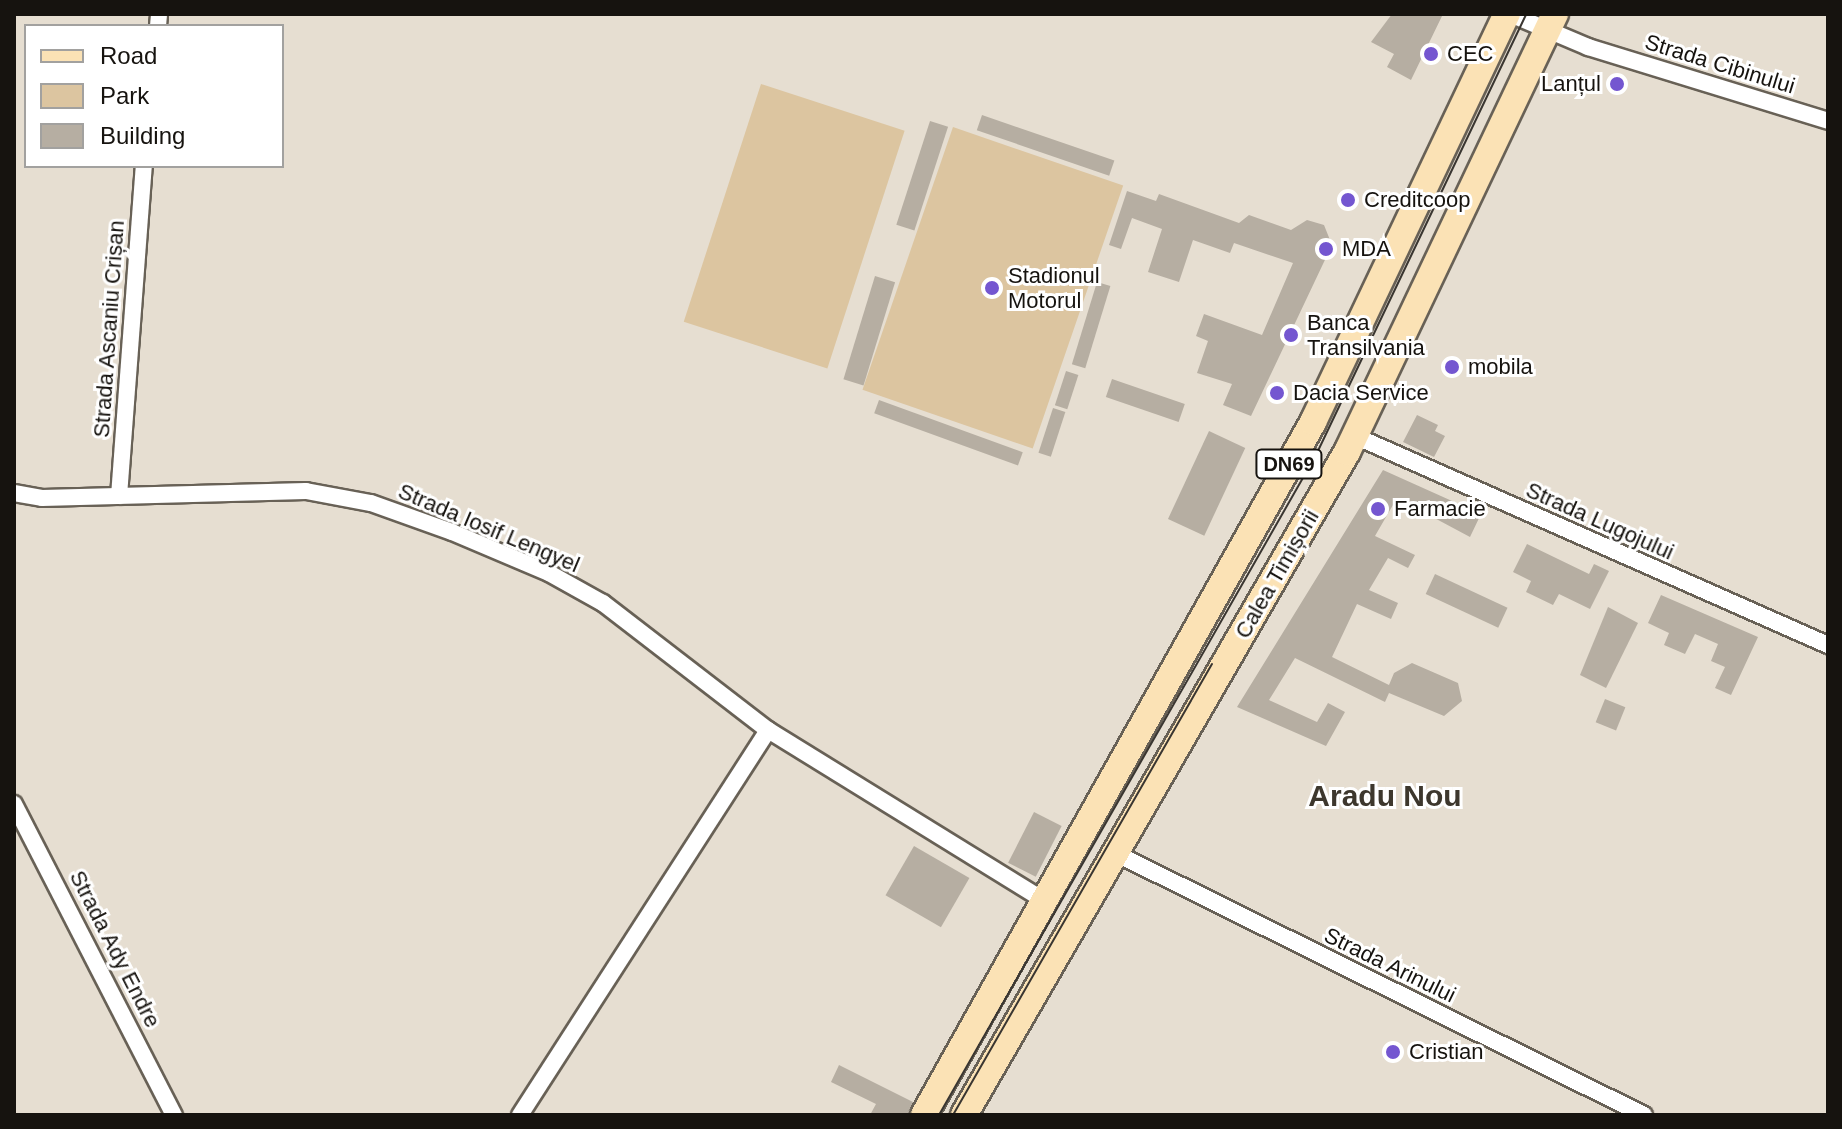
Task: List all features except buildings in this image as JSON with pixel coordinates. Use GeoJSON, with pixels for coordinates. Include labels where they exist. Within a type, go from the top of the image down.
{"type":"FeatureCollection","features":[{"type":"Feature","properties":{"kind":"main road","name":"Calea Timișorii"},"geometry":{"type":"LineString","coordinates":[[924,1115],[1313,422],[1509,14]]}},
{"type":"Feature","properties":{"kind":"main road","name":"Calea Timișorii"},"geometry":{"type":"LineString","coordinates":[[964,1115],[1355,436],[1551,23]]}},
{"type":"Feature","properties":{"kind":"street","name":"Strada Cibinului"},"geometry":{"type":"LineString","coordinates":[[1509,14],[1551,23],[1588,47],[1828,121]]}},
{"type":"Feature","properties":{"kind":"street","name":"Strada Ascaniu Crișan"},"geometry":{"type":"LineString","coordinates":[[119,496],[144,168]]}},
{"type":"Feature","properties":{"kind":"street","name":"Strada Lugojului"},"geometry":{"type":"LineString","coordinates":[[1355,436],[1828,645]]}},
{"type":"Feature","properties":{"kind":"street","name":"Strada Iosif Lengyel"},"geometry":{"type":"LineString","coordinates":[[14,493],[119,496],[306,491],[371,503],[452,532],[549,573],[603,603],[768,730],[1046,902]]}},
{"type":"Feature","properties":{"kind":"street"},"geometry":{"type":"LineString","coordinates":[[520,1115],[768,730]]}},
{"type":"Feature","properties":{"kind":"street","name":"Strada Ady Endre"},"geometry":{"type":"LineString","coordinates":[[14,804],[174,1115]]}},
{"type":"Feature","properties":{"kind":"street","name":"Strada Arinului"},"geometry":{"type":"LineString","coordinates":[[1117,854],[1644,1115]]}},
{"type":"Feature","properties":{"kind":"green space"},"geometry":{"type":"Polygon","coordinates":[[[761,84],[905,131],[827,368],[684,322],[761,84]]]}},
{"type":"Feature","properties":{"kind":"green space","name":"Stadionul Motorul"},"geometry":{"type":"Polygon","coordinates":[[[953,127],[1123,186],[1033,448],[862,390],[953,127]]]}},
{"type":"Feature","properties":{"kind":"tram line"},"geometry":{"type":"LineString","coordinates":[[939,1115],[1316,455],[1526,14]]}},
{"type":"Feature","properties":{"kind":"tram line"},"geometry":{"type":"LineString","coordinates":[[953,1115],[1212,664]]}},
{"type":"Feature","properties":{"kind":"place","name":"CEC"},"geometry":{"type":"Point","coordinates":[1431,54]}},
{"type":"Feature","properties":{"kind":"place","name":"Lanțul"},"geometry":{"type":"Point","coordinates":[1617,84]}},
{"type":"Feature","properties":{"kind":"place","name":"Creditcoop"},"geometry":{"type":"Point","coordinates":[1348,200]}},
{"type":"Feature","properties":{"kind":"place","name":"MDA"},"geometry":{"type":"Point","coordinates":[1326,249]}},
{"type":"Feature","properties":{"kind":"place","name":"Stadionul Motorul"},"geometry":{"type":"Point","coordinates":[992,288]}},
{"type":"Feature","properties":{"kind":"place","name":"Banca Transilvania"},"geometry":{"type":"Point","coordinates":[1291,335]}},
{"type":"Feature","properties":{"kind":"place","name":"mobila"},"geometry":{"type":"Point","coordinates":[1452,367]}},
{"type":"Feature","properties":{"kind":"place","name":"Dacia Service"},"geometry":{"type":"Point","coordinates":[1277,393]}},
{"type":"Feature","properties":{"kind":"place","name":"Farmacie"},"geometry":{"type":"Point","coordinates":[1378,509]}},
{"type":"Feature","properties":{"kind":"place","name":"Cristian"},"geometry":{"type":"Point","coordinates":[1393,1052]}},
{"type":"Feature","properties":{"kind":"district","name":"Aradu Nou"},"geometry":{"type":"Point","coordinates":[1385,796]}}]}
